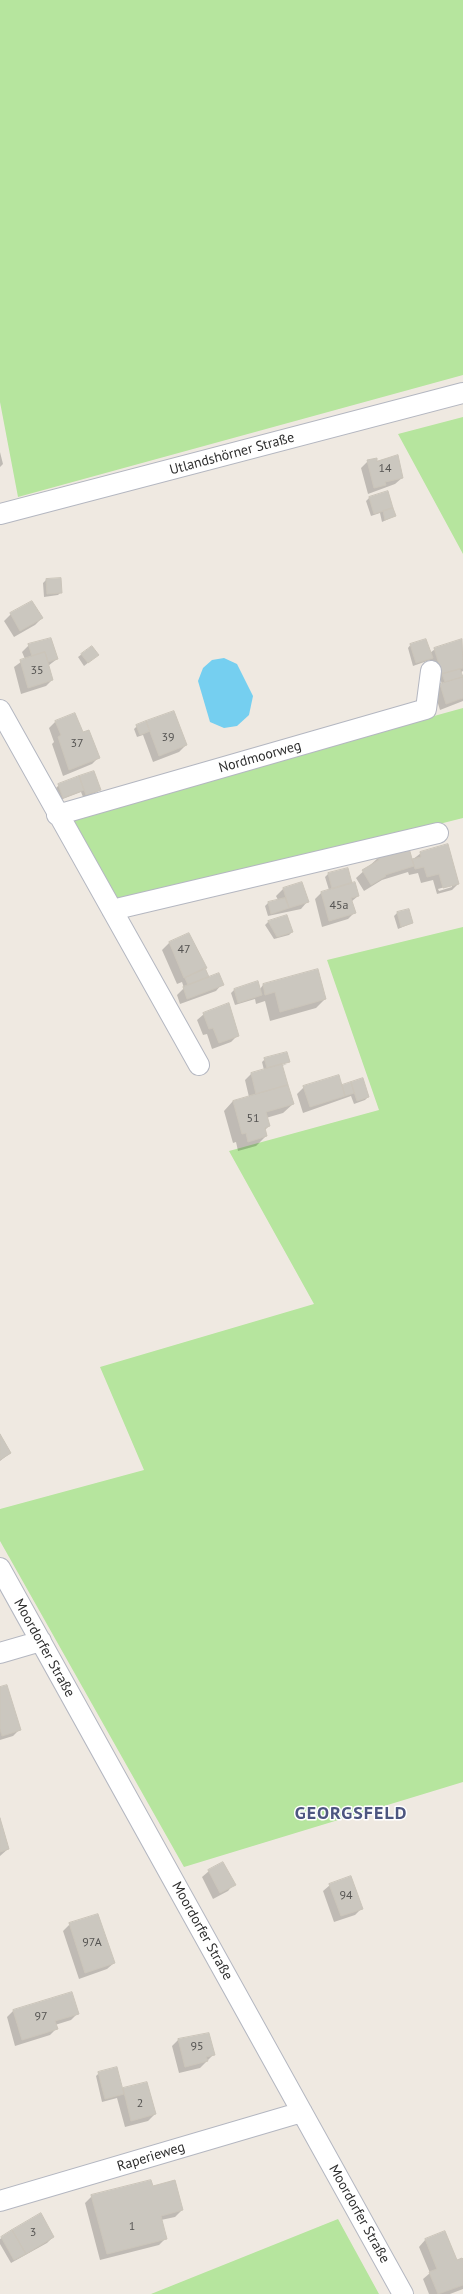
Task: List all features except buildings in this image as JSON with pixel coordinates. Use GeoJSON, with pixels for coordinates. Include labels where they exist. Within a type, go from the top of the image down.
{"type":"FeatureCollection","features":[{"type":"Feature","properties":{"kind":"street","name":"Utlandshörner Straße"},"geometry":{"type":"LineString","coordinates":[[0,514],[463,393]]}},
{"type":"Feature","properties":{"kind":"street","name":"Nordmoorweg"},"geometry":{"type":"LineString","coordinates":[[57,815],[426,709],[431,671]]}},
{"type":"Feature","properties":{"kind":"street"},"geometry":{"type":"LineString","coordinates":[[0,710],[57,815],[199,1066]]}},
{"type":"Feature","properties":{"kind":"street"},"geometry":{"type":"LineString","coordinates":[[112,910],[438,833]]}},
{"type":"Feature","properties":{"kind":"street","name":"Moordorfer Straße"},"geometry":{"type":"LineString","coordinates":[[0,1568],[403,2294]]}},
{"type":"Feature","properties":{"kind":"street"},"geometry":{"type":"LineString","coordinates":[[0,1653],[41,1641]]}},
{"type":"Feature","properties":{"kind":"street","name":"Raperieweg"},"geometry":{"type":"LineString","coordinates":[[0,2201],[302,2112]]}},
{"type":"Feature","properties":{"kind":"green space"},"geometry":{"type":"Polygon","coordinates":[[[0,0],[463,0],[463,375],[18,497],[0,402],[0,0]]]}},
{"type":"Feature","properties":{"kind":"green space"},"geometry":{"type":"Polygon","coordinates":[[[463,417],[463,554],[398,434],[463,417]]]}},
{"type":"Feature","properties":{"kind":"green space"},"geometry":{"type":"Polygon","coordinates":[[[463,708],[463,818],[121,904],[65,818],[463,708]]]}},
{"type":"Feature","properties":{"kind":"green space"},"geometry":{"type":"Polygon","coordinates":[[[463,927],[463,1782],[184,1867],[0,1541],[0,1509],[144,1470],[100,1367],[314,1304],[229,1151],[379,1110],[327,960],[463,927]]]}},
{"type":"Feature","properties":{"kind":"green space"},"geometry":{"type":"Polygon","coordinates":[[[338,2219],[379,2294],[151,2294],[338,2219]]]}},
{"type":"Feature","properties":{"kind":"water"},"geometry":{"type":"Polygon","coordinates":[[[224,658],[237,664],[253,696],[249,715],[237,726],[224,728],[210,722],[198,681],[203,668],[212,660],[224,658]]]}},
{"type":"Feature","properties":{"kind":"district","name":"GEORGSFELD"},"geometry":{"type":"Point","coordinates":[351,1814]}}]}
